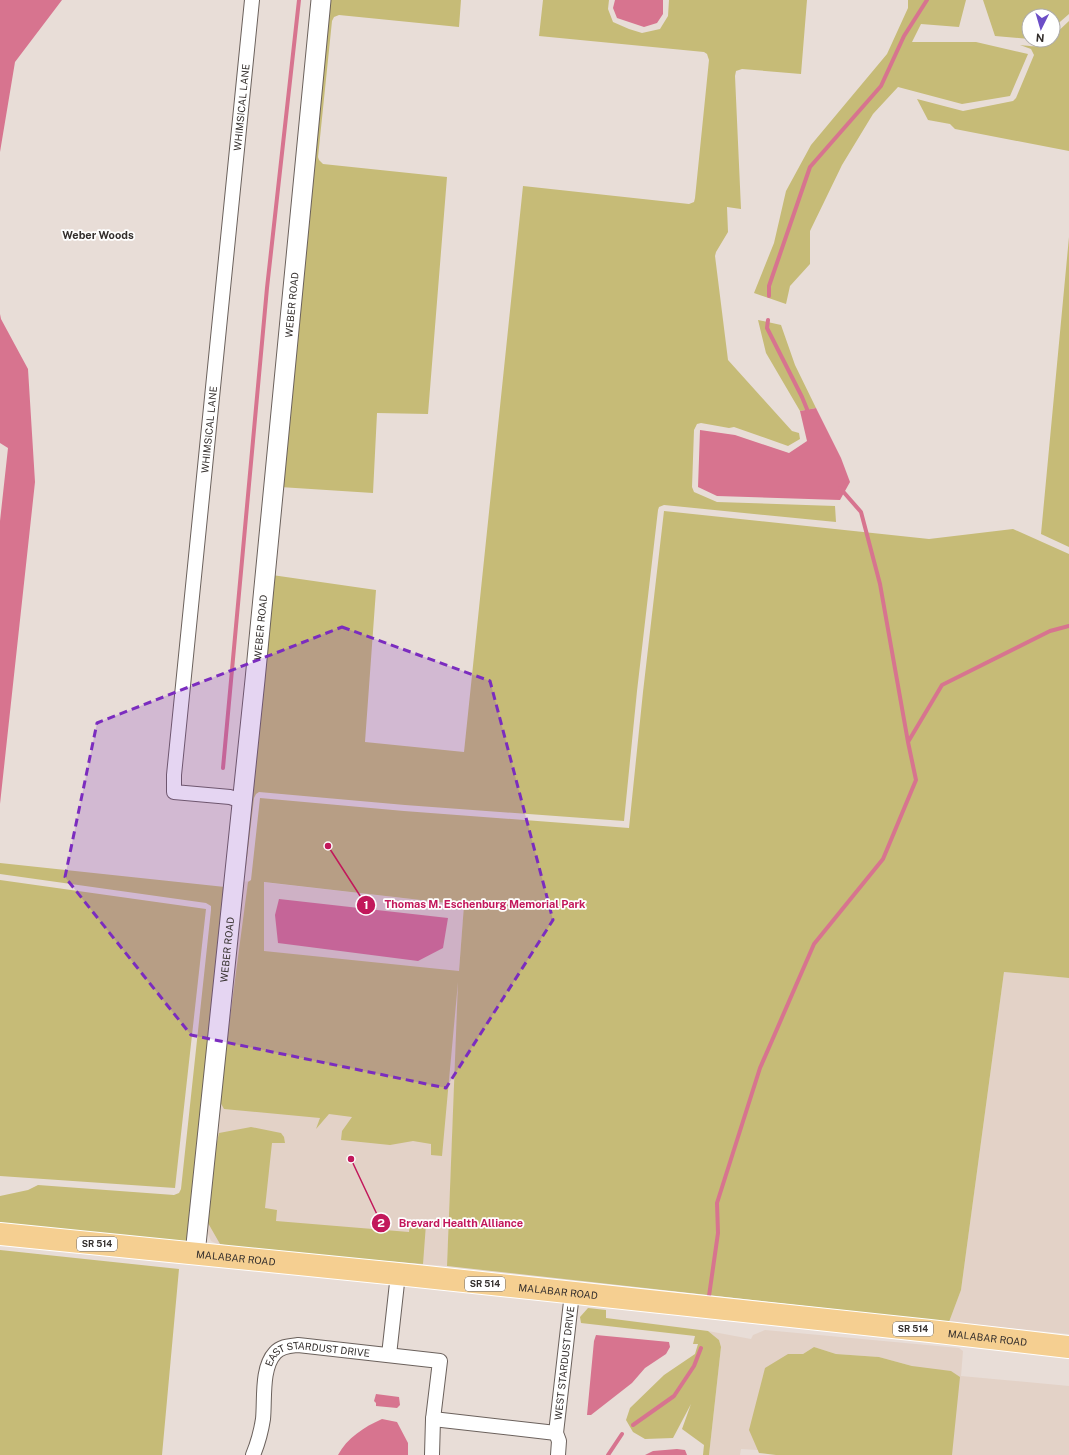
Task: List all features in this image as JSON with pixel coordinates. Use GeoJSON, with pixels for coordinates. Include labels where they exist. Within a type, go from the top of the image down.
{"type":"FeatureCollection","features":[{"type":"Feature","properties":{"kind":"main road","name":"MALABAR ROAD"},"geometry":{"type":"LineString","coordinates":[[0,1234],[398,1274],[1069,1347]]}},
{"type":"Feature","properties":{"kind":"street","name":"WHIMSICAL LANE"},"geometry":{"type":"LineString","coordinates":[[241,801],[230,797],[174,792],[174,775],[252,0]]}},
{"type":"Feature","properties":{"kind":"street","name":"WEBER ROAD"},"geometry":{"type":"LineString","coordinates":[[195,1254],[241,801],[255,680],[321,0]]}},
{"type":"Feature","properties":{"kind":"street"},"geometry":{"type":"LineString","coordinates":[[398,1274],[389,1356],[440,1362],[433,1419],[432,1455]]}},
{"type":"Feature","properties":{"kind":"street","name":"WEST STARDUST DRIVE"},"geometry":{"type":"LineString","coordinates":[[558,1455],[559,1442],[556,1433],[572,1293]]}},
{"type":"Feature","properties":{"kind":"street","name":"EAST STARDUST DRIVE"},"geometry":{"type":"LineString","coordinates":[[253,1455],[258,1442],[262,1420],[268,1363],[275,1352],[284,1347],[298,1345],[389,1356]]}},
{"type":"Feature","properties":{"kind":"street","name":"WEST STARDUST DRIVE"},"geometry":{"type":"LineString","coordinates":[[433,1419],[556,1433]]}},
{"type":"Feature","properties":{"kind":"highlighted area"},"geometry":{"type":"Polygon","coordinates":[[[342,627],[490,681],[553,920],[446,1088],[191,1035],[65,877],[97,723],[342,627]]]}},
{"type":"Feature","properties":{"kind":"shaded area"},"geometry":{"type":"Polygon","coordinates":[[[0,0],[62,0],[15,62],[0,152],[0,0]]]}},
{"type":"Feature","properties":{"kind":"shaded area"},"geometry":{"type":"Polygon","coordinates":[[[328,0],[461,0],[459,27],[339,15],[334,17],[332,21],[318,157],[319,160],[323,164],[447,177],[428,414],[377,413],[373,493],[280,487],[328,0]]]}},
{"type":"Feature","properties":{"kind":"shaded area"},"geometry":{"type":"Polygon","coordinates":[[[543,0],[609,0],[608,9],[613,22],[642,33],[660,29],[668,16],[669,0],[807,0],[801,74],[742,69],[736,71],[741,209],[727,207],[728,232],[715,256],[728,360],[792,431],[799,433],[800,439],[788,446],[734,427],[729,428],[701,423],[697,424],[694,430],[692,487],[694,492],[717,502],[835,506],[836,522],[664,505],[659,507],[637,691],[624,821],[405,805],[259,792],[254,798],[245,875],[272,575],[376,590],[365,742],[464,752],[523,186],[689,204],[694,202],[709,60],[707,54],[704,52],[539,36],[543,0]]]}},
{"type":"Feature","properties":{"kind":"shaded area"},"geometry":{"type":"Polygon","coordinates":[[[615,0],[663,0],[663,14],[657,23],[644,27],[617,18],[613,8],[615,0]]]}},
{"type":"Feature","properties":{"kind":"shaded area"},"geometry":{"type":"Polygon","coordinates":[[[908,0],[966,0],[959,27],[921,24],[912,42],[976,42],[1028,54],[1010,96],[962,104],[898,87],[873,114],[842,165],[810,231],[810,264],[790,286],[786,304],[754,293],[774,243],[786,191],[811,145],[887,54],[908,8],[908,0]]]}},
{"type":"Feature","properties":{"kind":"shaded area"},"geometry":{"type":"Polygon","coordinates":[[[983,0],[1069,0],[1069,14],[1061,21],[1061,8],[1021,8],[1021,38],[995,36],[983,0]]]}},
{"type":"Feature","properties":{"kind":"shaded area"},"geometry":{"type":"Polygon","coordinates":[[[1069,21],[1069,151],[955,129],[950,124],[928,120],[917,99],[963,111],[1013,101],[1016,98],[1034,55],[1031,49],[1028,48],[1061,48],[1061,28],[1069,21]]]}},
{"type":"Feature","properties":{"kind":"shaded area"},"geometry":{"type":"Polygon","coordinates":[[[1069,237],[1069,547],[1041,534],[1069,237]]]}},
{"type":"Feature","properties":{"kind":"shaded area"},"geometry":{"type":"Polygon","coordinates":[[[0,314],[1,319],[28,369],[35,482],[0,804],[0,521],[8,448],[0,443],[0,314]]]}},
{"type":"Feature","properties":{"kind":"shaded area"},"geometry":{"type":"Polygon","coordinates":[[[758,320],[781,325],[795,365],[816,408],[800,411],[766,353],[758,320]]]}},
{"type":"Feature","properties":{"kind":"shaded area"},"geometry":{"type":"Polygon","coordinates":[[[816,408],[841,458],[850,482],[840,500],[717,496],[698,487],[700,430],[735,435],[789,453],[807,441],[800,411],[816,408]]]}},
{"type":"Feature","properties":{"kind":"shaded area"},"geometry":{"type":"Polygon","coordinates":[[[664,511],[929,539],[1013,529],[1069,554],[1069,978],[1004,972],[961,1290],[949,1322],[447,1266],[458,982],[442,1156],[431,1155],[431,1144],[413,1141],[390,1145],[341,1140],[342,1131],[352,1117],[329,1114],[316,1129],[320,1118],[224,1109],[219,1100],[248,882],[251,880],[260,798],[404,811],[629,828],[664,511]],[[264,882],[264,951],[459,971],[464,905],[264,882]]]}},
{"type":"Feature","properties":{"kind":"shaded area"},"geometry":{"type":"Polygon","coordinates":[[[0,863],[225,887],[189,1246],[0,1226],[0,1196],[28,1190],[38,1185],[174,1195],[179,1193],[181,1189],[211,906],[206,903],[0,874],[0,863]]]}},
{"type":"Feature","properties":{"kind":"shaded area"},"geometry":{"type":"Polygon","coordinates":[[[0,880],[206,909],[175,1188],[0,1176],[0,880]]]}},
{"type":"Feature","properties":{"kind":"shaded area"},"geometry":{"type":"Polygon","coordinates":[[[251,881],[464,905],[459,971],[447,1266],[229,1250],[211,1241],[206,1229],[240,882],[251,881]]]}},
{"type":"Feature","properties":{"kind":"shaded area"},"geometry":{"type":"Polygon","coordinates":[[[279,899],[448,918],[443,948],[418,961],[278,943],[275,915],[279,899]]]}},
{"type":"Feature","properties":{"kind":"shaded area"},"geometry":{"type":"Polygon","coordinates":[[[1004,972],[1069,978],[1069,1334],[949,1322],[961,1290],[1004,972]]]}},
{"type":"Feature","properties":{"kind":"shaded area"},"geometry":{"type":"Polygon","coordinates":[[[251,1127],[281,1133],[284,1137],[285,1143],[272,1143],[265,1208],[277,1210],[276,1221],[409,1232],[410,1222],[426,1224],[423,1264],[268,1252],[240,1249],[220,1244],[208,1223],[214,1155],[219,1133],[251,1127]]]}},
{"type":"Feature","properties":{"kind":"shaded area"},"geometry":{"type":"Polygon","coordinates":[[[0,1250],[179,1269],[162,1455],[0,1455],[0,1250]]]}},
{"type":"Feature","properties":{"kind":"shaded area"},"geometry":{"type":"Polygon","coordinates":[[[588,1308],[606,1310],[606,1318],[708,1331],[719,1340],[721,1347],[709,1455],[703,1455],[704,1445],[682,1429],[691,1404],[673,1438],[645,1439],[633,1432],[626,1420],[630,1408],[664,1375],[695,1354],[698,1344],[693,1344],[695,1336],[581,1323],[580,1317],[588,1308]]]}},
{"type":"Feature","properties":{"kind":"shaded area"},"geometry":{"type":"Polygon","coordinates":[[[765,1330],[959,1348],[963,1351],[961,1376],[1069,1386],[1069,1455],[952,1455],[912,1366],[879,1357],[836,1354],[814,1347],[803,1354],[788,1354],[758,1450],[741,1449],[740,1455],[709,1455],[721,1347],[719,1340],[708,1331],[751,1339],[753,1335],[765,1330]]]}},
{"type":"Feature","properties":{"kind":"shaded area"},"geometry":{"type":"Polygon","coordinates":[[[596,1335],[669,1342],[670,1347],[666,1354],[645,1368],[632,1383],[591,1415],[587,1415],[594,1341],[596,1335]]]}},
{"type":"Feature","properties":{"kind":"shaded area"},"geometry":{"type":"Polygon","coordinates":[[[814,1347],[836,1354],[879,1357],[912,1366],[951,1371],[960,1377],[952,1455],[776,1455],[759,1453],[749,1430],[765,1368],[788,1354],[803,1354],[814,1347]]]}},
{"type":"Feature","properties":{"kind":"shaded area"},"geometry":{"type":"Polygon","coordinates":[[[376,1394],[399,1397],[400,1405],[397,1408],[376,1406],[374,1401],[376,1394]]]}},
{"type":"Feature","properties":{"kind":"shaded area"},"geometry":{"type":"Polygon","coordinates":[[[382,1419],[397,1422],[408,1443],[408,1455],[338,1455],[351,1438],[382,1419]]]}},
{"type":"Feature","properties":{"kind":"shaded area"},"geometry":{"type":"Polygon","coordinates":[[[677,1449],[685,1450],[687,1455],[645,1455],[653,1451],[677,1449]]]}},
{"type":"Feature","properties":{"kind":"waterway"},"geometry":{"type":"LineString","coordinates":[[223,768],[267,288],[299,0]]}},
{"type":"Feature","properties":{"kind":"waterway"},"geometry":{"type":"LineString","coordinates":[[769,296],[769,286],[810,167],[881,86],[904,36],[927,0]]}},
{"type":"Feature","properties":{"kind":"waterway"},"geometry":{"type":"LineString","coordinates":[[768,320],[767,328],[809,414]]}},
{"type":"Feature","properties":{"kind":"waterway"},"geometry":{"type":"LineString","coordinates":[[840,488],[861,512],[880,584],[908,742]]}},
{"type":"Feature","properties":{"kind":"waterway"},"geometry":{"type":"LineString","coordinates":[[709,1296],[718,1233],[717,1203],[760,1068],[814,944],[883,859],[916,780],[908,742],[942,685],[1050,631],[1069,626]]}},
{"type":"Feature","properties":{"kind":"waterway"},"geometry":{"type":"LineString","coordinates":[[633,1425],[674,1396],[694,1366],[701,1348]]}},
{"type":"Feature","properties":{"kind":"waterway"},"geometry":{"type":"LineString","coordinates":[[608,1455],[622,1434]]}},
{"type":"Feature","properties":{"kind":"place","name":"Thomas M. Eschenburg Memorial Park"},"geometry":{"type":"Point","coordinates":[328,846]}},
{"type":"Feature","properties":{"kind":"place","name":"Brevard Health Alliance"},"geometry":{"type":"Point","coordinates":[351,1159]}},
{"type":"Feature","properties":{"kind":"district","name":"Weber Woods"},"geometry":{"type":"Point","coordinates":[98,235]}}]}
